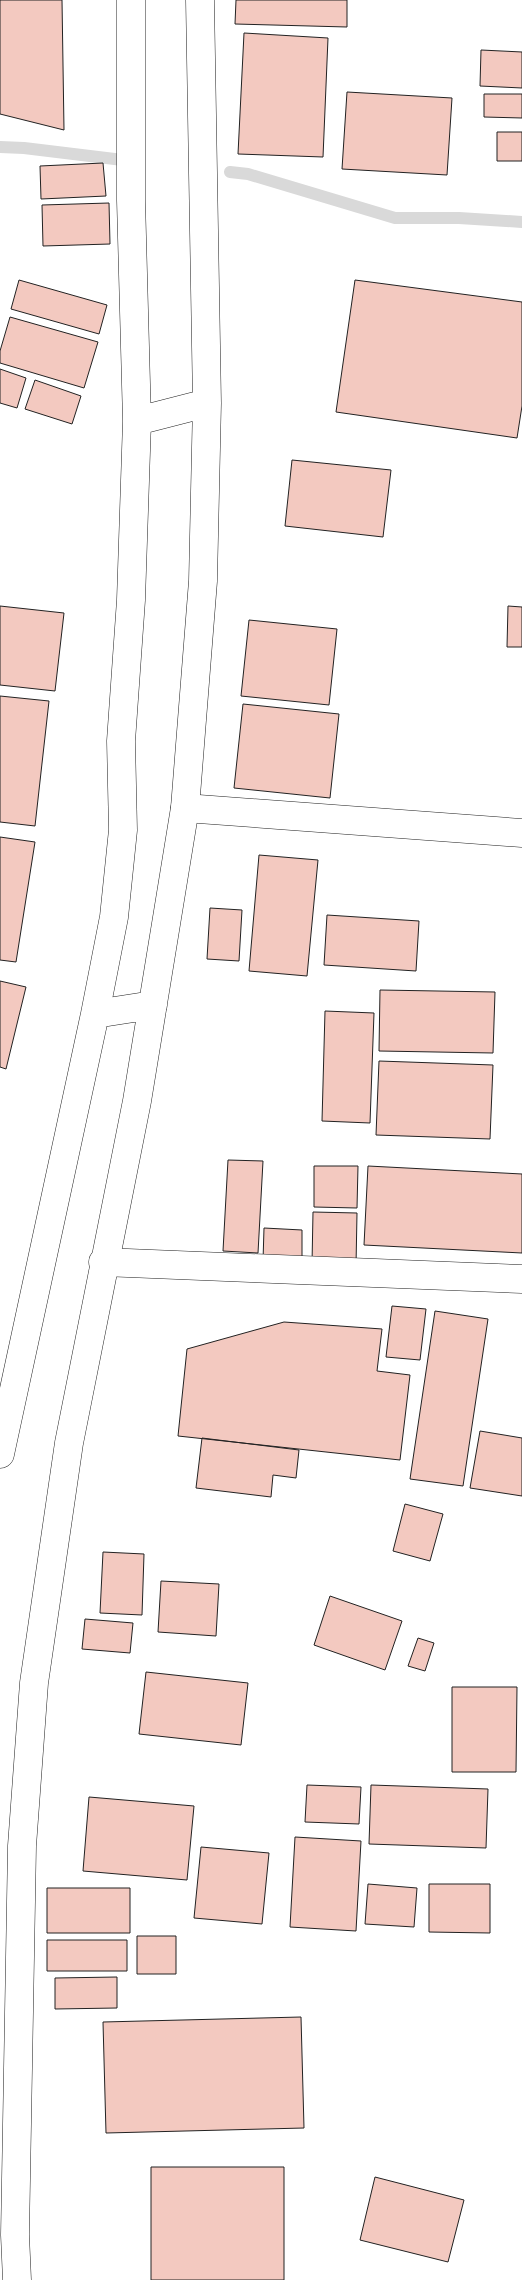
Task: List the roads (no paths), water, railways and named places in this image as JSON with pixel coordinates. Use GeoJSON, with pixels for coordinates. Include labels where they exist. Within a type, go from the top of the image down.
{"type":"FeatureCollection","features":[{"type":"Feature","properties":{"kind":"main road"},"geometry":{"type":"LineString","coordinates":[[0,1454],[114,918],[123,830],[122,740],[131,600],[137,421],[131,200],[131,0]]}},
{"type":"Feature","properties":{"kind":"main road"},"geometry":{"type":"LineString","coordinates":[[16,2280],[15,2236],[22,1846],[34,1682],[70,1443],[137,1101],[185,808],[203,581],[208,402],[200,0]]}},
{"type":"Feature","properties":{"kind":"main road"},"geometry":{"type":"LineString","coordinates":[[137,421],[208,402]]}},
{"type":"Feature","properties":{"kind":"main road"},"geometry":{"type":"LineString","coordinates":[[185,808],[522,833]]}},
{"type":"Feature","properties":{"kind":"main road"},"geometry":{"type":"LineString","coordinates":[[95,1014],[153,1005]]}},
{"type":"Feature","properties":{"kind":"main road"},"geometry":{"type":"LineString","coordinates":[[104,1262],[522,1279]]}},
{"type":"Feature","properties":{"kind":"waterway"},"geometry":{"type":"LineString","coordinates":[[0,147],[24,148],[131,161]]}},
{"type":"Feature","properties":{"kind":"waterway"},"geometry":{"type":"LineString","coordinates":[[230,172],[248,174],[395,218],[459,218],[522,222]]}}]}
